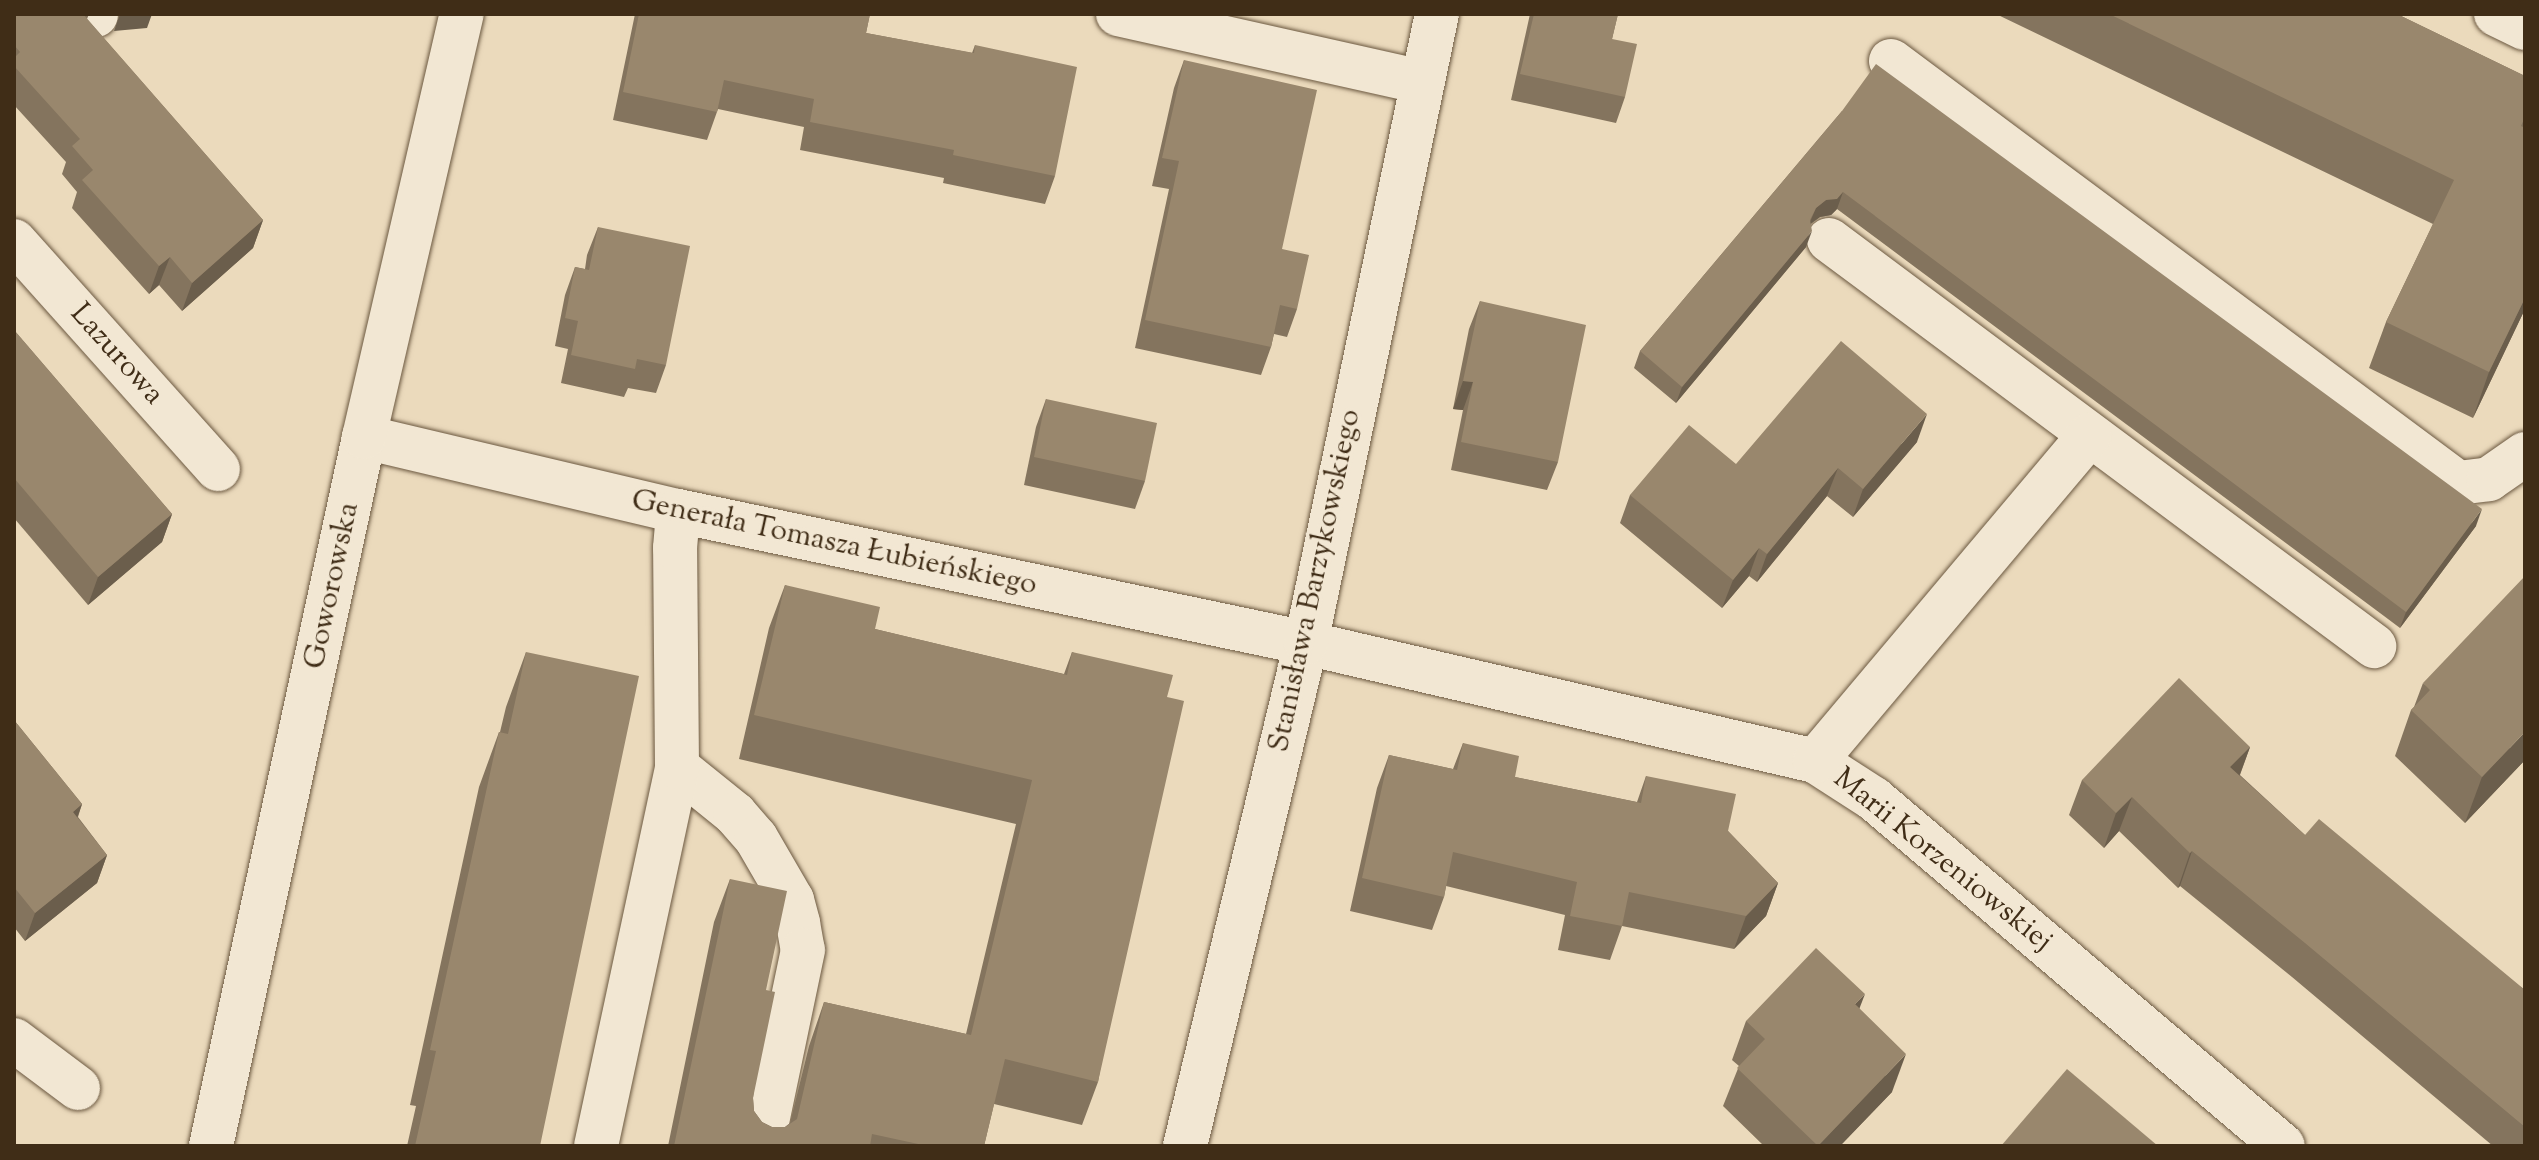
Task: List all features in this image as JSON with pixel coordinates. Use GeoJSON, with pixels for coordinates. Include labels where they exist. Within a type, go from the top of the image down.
{"type":"FeatureCollection","features":[{"type":"Feature","properties":{"kind":"street"},"geometry":{"type":"LineString","coordinates":[[1118,14],[1421,82]]}},
{"type":"Feature","properties":{"kind":"street","name":"Stanisława Barzykowskiego"},"geometry":{"type":"LineString","coordinates":[[1185,1146],[1306,643],[1437,14]]}},
{"type":"Feature","properties":{"kind":"street"},"geometry":{"type":"LineString","coordinates":[[2496,14],[2525,28]]}},
{"type":"Feature","properties":{"kind":"street","name":"Goworowska"},"geometry":{"type":"LineString","coordinates":[[211,1146],[458,18]]}},
{"type":"Feature","properties":{"kind":"street"},"geometry":{"type":"LineString","coordinates":[[1891,61],[2458,483],[2489,479],[2525,454]]}},
{"type":"Feature","properties":{"kind":"street"},"geometry":{"type":"LineString","coordinates":[[1829,240],[2374,646]]}},
{"type":"Feature","properties":{"kind":"street","name":"Lazurowa"},"geometry":{"type":"LineString","coordinates":[[14,241],[218,469]]}},
{"type":"Feature","properties":{"kind":"street"},"geometry":{"type":"LineString","coordinates":[[1815,761],[2090,435]]}},
{"type":"Feature","properties":{"kind":"street","name":"Generała Tomasza Łubieńskiego"},"geometry":{"type":"LineString","coordinates":[[364,437],[678,511],[1306,643]]}},
{"type":"Feature","properties":{"kind":"street"},"geometry":{"type":"LineString","coordinates":[[596,1146],[677,767],[675,548],[678,511]]}},
{"type":"Feature","properties":{"kind":"street","name":"Marii Korzeniowskiej"},"geometry":{"type":"LineString","coordinates":[[1306,643],[1815,761],[1874,799],[2283,1146]]}},
{"type":"Feature","properties":{"kind":"street"},"geometry":{"type":"LineString","coordinates":[[677,767],[735,814],[756,838],[792,900],[798,923],[803,950],[762,1146]]}},
{"type":"Feature","properties":{"kind":"street"},"geometry":{"type":"LineString","coordinates":[[14,1040],[78,1088]]}},
{"type":"Feature","properties":{"kind":"building"},"geometry":{"type":"Polygon","coordinates":[[[14,14],[83,14],[263,220],[192,283],[170,257],[159,266],[82,180],[93,170],[72,146],[80,139],[14,66],[14,58],[20,52],[14,45],[14,14]]]}},
{"type":"Feature","properties":{"kind":"building"},"geometry":{"type":"Polygon","coordinates":[[[639,14],[870,14],[866,33],[974,53],[975,45],[1077,67],[1055,176],[953,155],[954,150],[810,122],[814,99],[724,80],[717,112],[623,92],[639,14]]]}},
{"type":"Feature","properties":{"kind":"building"},"geometry":{"type":"Polygon","coordinates":[[[1534,14],[1618,14],[1612,39],[1637,44],[1625,97],[1520,74],[1534,14]]]}},
{"type":"Feature","properties":{"kind":"building"},"geometry":{"type":"Polygon","coordinates":[[[2109,14],[2397,14],[2525,76],[2525,117],[2521,126],[2525,128],[2525,298],[2489,372],[2386,322],[2454,180],[2109,14]]]}},
{"type":"Feature","properties":{"kind":"building"},"geometry":{"type":"Polygon","coordinates":[[[1184,60],[1317,90],[1282,249],[1309,255],[1297,309],[1280,305],[1271,347],[1145,320],[1179,161],[1162,158],[1184,60]]]}},
{"type":"Feature","properties":{"kind":"building"},"geometry":{"type":"Polygon","coordinates":[[[1876,64],[2482,509],[2406,612],[1843,192],[1837,199],[1826,200],[1816,208],[1810,220],[1812,231],[1682,387],[1640,351],[1842,111],[1876,64]]]}},
{"type":"Feature","properties":{"kind":"building"},"geometry":{"type":"Polygon","coordinates":[[[598,227],[690,246],[666,365],[637,359],[635,369],[571,355],[578,321],[565,318],[575,267],[589,270],[598,227]]]}},
{"type":"Feature","properties":{"kind":"building"},"geometry":{"type":"Polygon","coordinates":[[[1480,301],[1586,325],[1558,462],[1461,442],[1473,382],[1463,381],[1480,301]]]}},
{"type":"Feature","properties":{"kind":"building"},"geometry":{"type":"Polygon","coordinates":[[[14,330],[172,514],[98,577],[14,478],[14,330]]]}},
{"type":"Feature","properties":{"kind":"building"},"geometry":{"type":"Polygon","coordinates":[[[1841,341],[1927,414],[1863,489],[1838,468],[1767,554],[1759,548],[1733,580],[1630,495],[1689,425],[1736,464],[1841,341]]]}},
{"type":"Feature","properties":{"kind":"building"},"geometry":{"type":"Polygon","coordinates":[[[1046,399],[1157,423],[1145,481],[1034,457],[1046,399]]]}},
{"type":"Feature","properties":{"kind":"building"},"geometry":{"type":"Polygon","coordinates":[[[2525,576],[2525,732],[2482,777],[2411,710],[2430,690],[2423,683],[2525,576]]]}},
{"type":"Feature","properties":{"kind":"building"},"geometry":{"type":"Polygon","coordinates":[[[785,585],[880,607],[875,629],[1067,675],[1072,652],[1173,675],[1167,697],[1184,701],[1098,1082],[1005,1059],[984,1146],[927,1146],[872,1134],[870,1146],[674,1146],[730,879],[787,891],[766,990],[775,992],[753,1098],[754,1111],[762,1122],[772,1127],[785,1127],[797,1119],[824,1002],[971,1035],[1032,780],[754,715],[785,585]]]}},
{"type":"Feature","properties":{"kind":"building"},"geometry":{"type":"Polygon","coordinates":[[[526,652],[639,676],[540,1146],[415,1146],[436,1051],[430,1050],[499,732],[508,734],[526,652]]]}},
{"type":"Feature","properties":{"kind":"building"},"geometry":{"type":"Polygon","coordinates":[[[2179,678],[2250,747],[2230,767],[2305,835],[2319,819],[2525,990],[2525,1127],[2305,943],[2192,851],[2190,853],[2132,797],[2116,813],[2082,780],[2179,678]]]}},
{"type":"Feature","properties":{"kind":"building"},"geometry":{"type":"Polygon","coordinates":[[[14,720],[82,804],[73,812],[107,855],[35,913],[14,887],[14,720]]]}},
{"type":"Feature","properties":{"kind":"building"},"geometry":{"type":"Polygon","coordinates":[[[1463,743],[1519,756],[1515,777],[1641,803],[1646,776],[1736,794],[1728,831],[1778,883],[1746,916],[1629,892],[1622,926],[1570,916],[1577,882],[1453,852],[1444,897],[1362,878],[1389,755],[1457,770],[1463,743]]]}},
{"type":"Feature","properties":{"kind":"building"},"geometry":{"type":"Polygon","coordinates":[[[1816,948],[1865,994],[1855,1004],[1906,1054],[1818,1146],[1737,1068],[1765,1039],[1746,1021],[1816,948]]]}},
{"type":"Feature","properties":{"kind":"building"},"geometry":{"type":"Polygon","coordinates":[[[2067,1069],[2158,1146],[2001,1146],[2067,1069]]]}}]}
